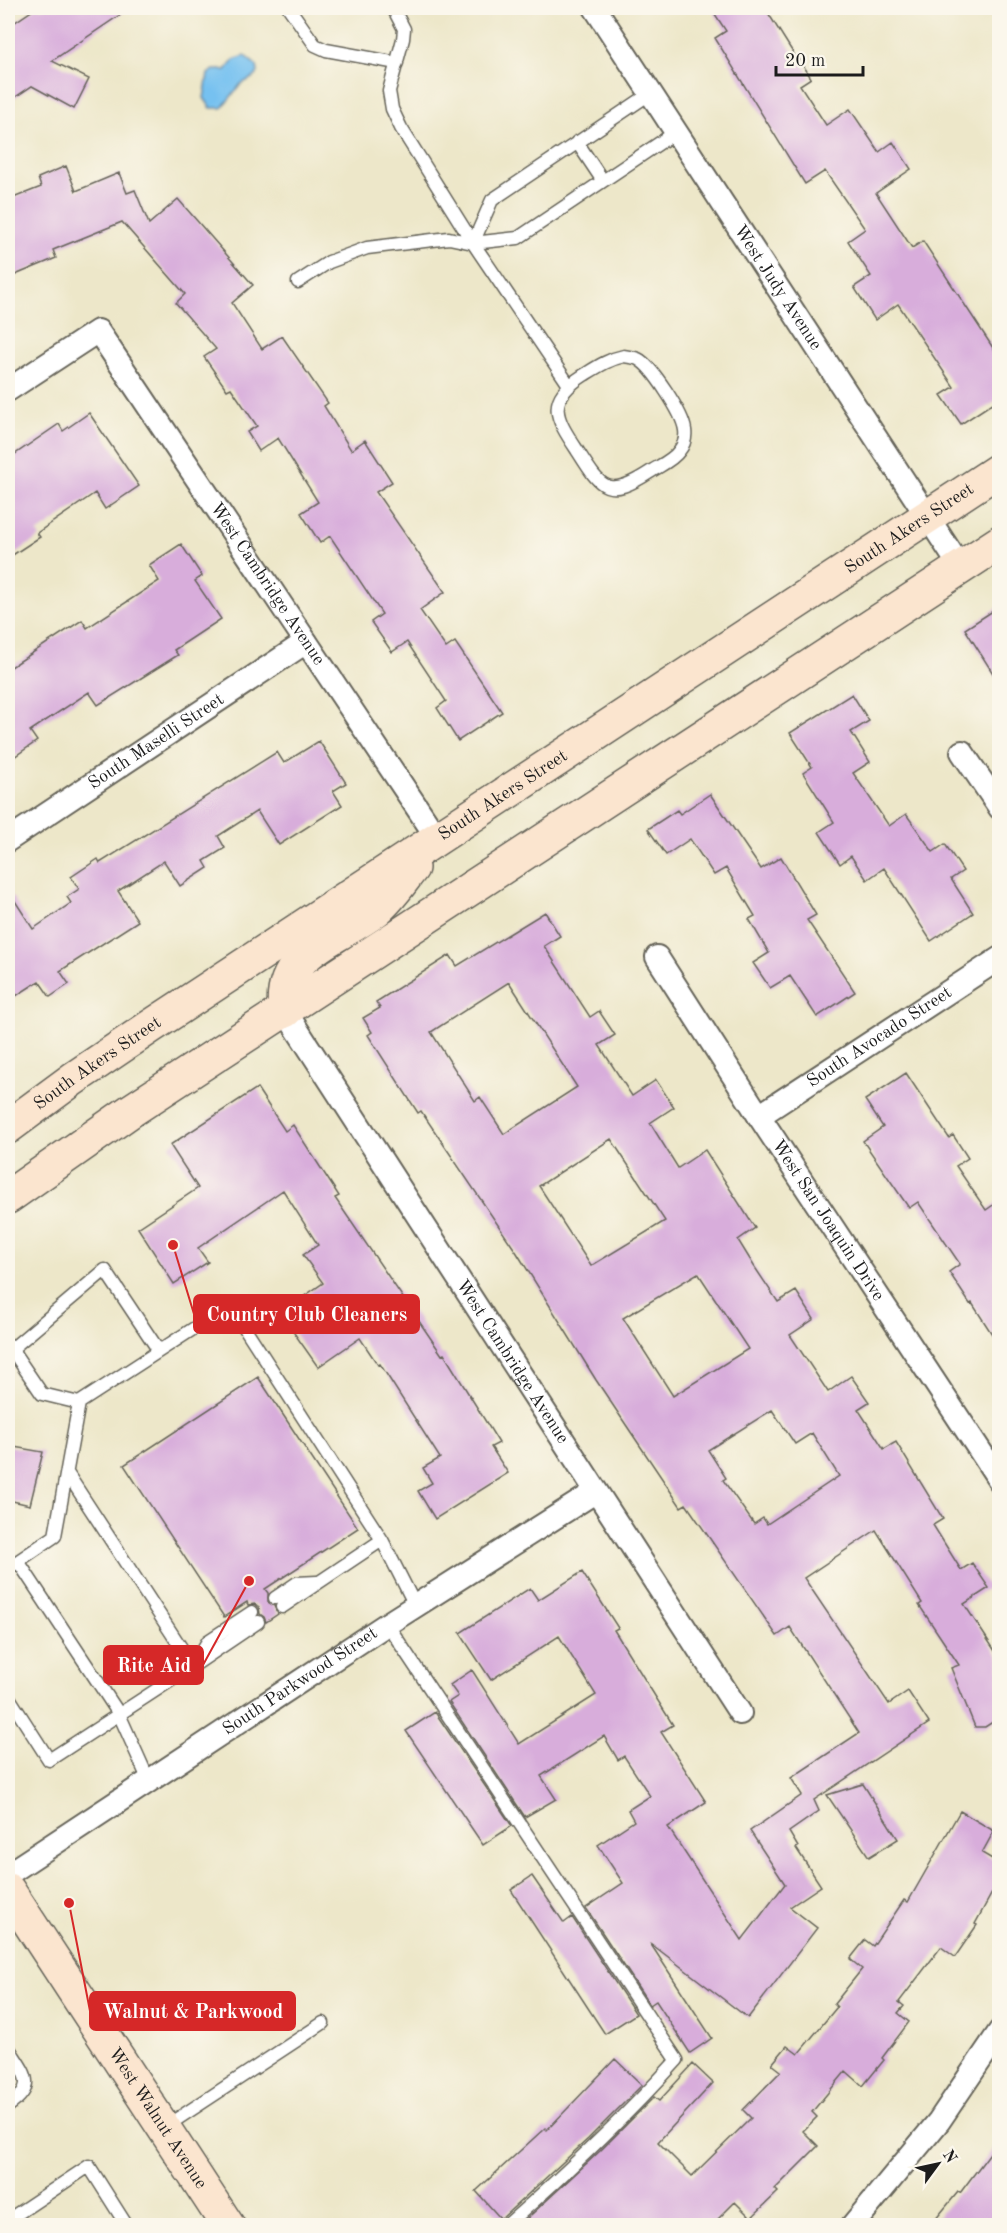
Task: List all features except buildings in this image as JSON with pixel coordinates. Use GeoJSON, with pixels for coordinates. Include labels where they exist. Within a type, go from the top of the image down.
{"type":"FeatureCollection","features":[{"type":"Feature","properties":{"kind":"main road","name":"South Akers Street"},"geometry":{"type":"LineString","coordinates":[[8,1127],[107,1056],[999,469]]}},
{"type":"Feature","properties":{"kind":"main road"},"geometry":{"type":"LineString","coordinates":[[8,1197],[90,1138],[999,542]]}},
{"type":"Feature","properties":{"kind":"main road"},"geometry":{"type":"LineString","coordinates":[[285,1011],[283,997],[286,981],[297,964],[377,910],[438,838]]}},
{"type":"Feature","properties":{"kind":"main road","name":"West Walnut Avenue"},"geometry":{"type":"LineString","coordinates":[[8,1890],[228,2226]]}},
{"type":"Feature","properties":{"kind":"street","name":"West Judy Avenue"},"geometry":{"type":"LineString","coordinates":[[595,8],[961,567]]}},
{"type":"Feature","properties":{"kind":"street","name":"West Cambridge Avenue"},"geometry":{"type":"LineString","coordinates":[[8,390],[99,331],[438,838]]}},
{"type":"Feature","properties":{"kind":"street","name":"South Maselli Street"},"geometry":{"type":"LineString","coordinates":[[8,840],[306,642]]}},
{"type":"Feature","properties":{"kind":"street"},"geometry":{"type":"LineString","coordinates":[[962,753],[999,808]]}},
{"type":"Feature","properties":{"kind":"street","name":"West San Joaquin Drive"},"geometry":{"type":"LineString","coordinates":[[657,957],[999,1481]]}},
{"type":"Feature","properties":{"kind":"street","name":"South Avocado Street"},"geometry":{"type":"LineString","coordinates":[[759,1116],[999,958]]}},
{"type":"Feature","properties":{"kind":"street","name":"West Cambridge Avenue"},"geometry":{"type":"LineString","coordinates":[[285,1011],[740,1713]]}},
{"type":"Feature","properties":{"kind":"street","name":"South Parkwood Street"},"geometry":{"type":"LineString","coordinates":[[8,1874],[387,1624],[595,1492]]}},
{"type":"Feature","properties":{"kind":"street"},"geometry":{"type":"LineString","coordinates":[[852,2226],[939,2121],[999,2031]]}},
{"type":"Feature","properties":{"kind":"lane"},"geometry":{"type":"LineString","coordinates":[[289,8],[315,45],[326,50],[397,63]]}},
{"type":"Feature","properties":{"kind":"lane"},"geometry":{"type":"LineString","coordinates":[[393,8],[404,29],[404,39],[389,91],[392,109],[401,128],[473,243],[569,385]]}},
{"type":"Feature","properties":{"kind":"lane"},"geometry":{"type":"LineString","coordinates":[[473,243],[492,200],[651,93]]}},
{"type":"Feature","properties":{"kind":"lane"},"geometry":{"type":"LineString","coordinates":[[298,282],[329,262],[367,248],[449,238],[473,243],[518,238],[676,132]]}},
{"type":"Feature","properties":{"kind":"lane"},"geometry":{"type":"LineString","coordinates":[[577,142],[603,181]]}},
{"type":"Feature","properties":{"kind":"lane"},"geometry":{"type":"LineString","coordinates":[[624,356],[638,359],[649,368],[682,419],[686,432],[683,446],[677,455],[631,485],[621,488],[607,486],[596,480],[561,426],[558,414],[559,402],[562,391],[569,385],[610,359],[624,356]]}},
{"type":"Feature","properties":{"kind":"lane"},"geometry":{"type":"LineString","coordinates":[[159,1351],[105,1270],[9,1348],[42,1394],[79,1403],[230,1305],[382,1540],[416,1606]]}},
{"type":"Feature","properties":{"kind":"lane"},"geometry":{"type":"LineString","coordinates":[[8,1568],[55,1536],[79,1403]]}},
{"type":"Feature","properties":{"kind":"lane"},"geometry":{"type":"LineString","coordinates":[[67,1473],[193,1666]]}},
{"type":"Feature","properties":{"kind":"lane"},"geometry":{"type":"LineString","coordinates":[[278,1602],[319,1582],[382,1540]]}},
{"type":"Feature","properties":{"kind":"lane"},"geometry":{"type":"LineString","coordinates":[[18,1561],[119,1714],[148,1781]]}},
{"type":"Feature","properties":{"kind":"lane"},"geometry":{"type":"LineString","coordinates":[[8,1696],[49,1760],[193,1666],[208,1641],[255,1617]]}},
{"type":"Feature","properties":{"kind":"lane"},"geometry":{"type":"LineString","coordinates":[[387,1624],[677,2060],[644,2097],[572,2168],[506,2226]]}},
{"type":"Feature","properties":{"kind":"lane"},"geometry":{"type":"LineString","coordinates":[[164,2128],[323,2023]]}},
{"type":"Feature","properties":{"kind":"lane"},"geometry":{"type":"LineString","coordinates":[[8,2047],[24,2072],[27,2087],[21,2097],[8,2106]]}},
{"type":"Feature","properties":{"kind":"lane"},"geometry":{"type":"LineString","coordinates":[[8,2220],[89,2166],[127,2226]]}},
{"type":"Feature","properties":{"kind":"water"},"geometry":{"type":"Polygon","coordinates":[[[245,56],[257,66],[256,76],[241,84],[222,108],[211,108],[204,98],[208,74],[214,70],[226,70],[234,60],[245,56]]]}},
{"type":"Feature","properties":{"kind":"place","name":"Country Club Cleaners"},"geometry":{"type":"Point","coordinates":[173,1245]}},
{"type":"Feature","properties":{"kind":"place","name":"Rite Aid"},"geometry":{"type":"Point","coordinates":[249,1581]}},
{"type":"Feature","properties":{"kind":"place","name":"Walnut & Parkwood"},"geometry":{"type":"Point","coordinates":[69,1903]}}]}
